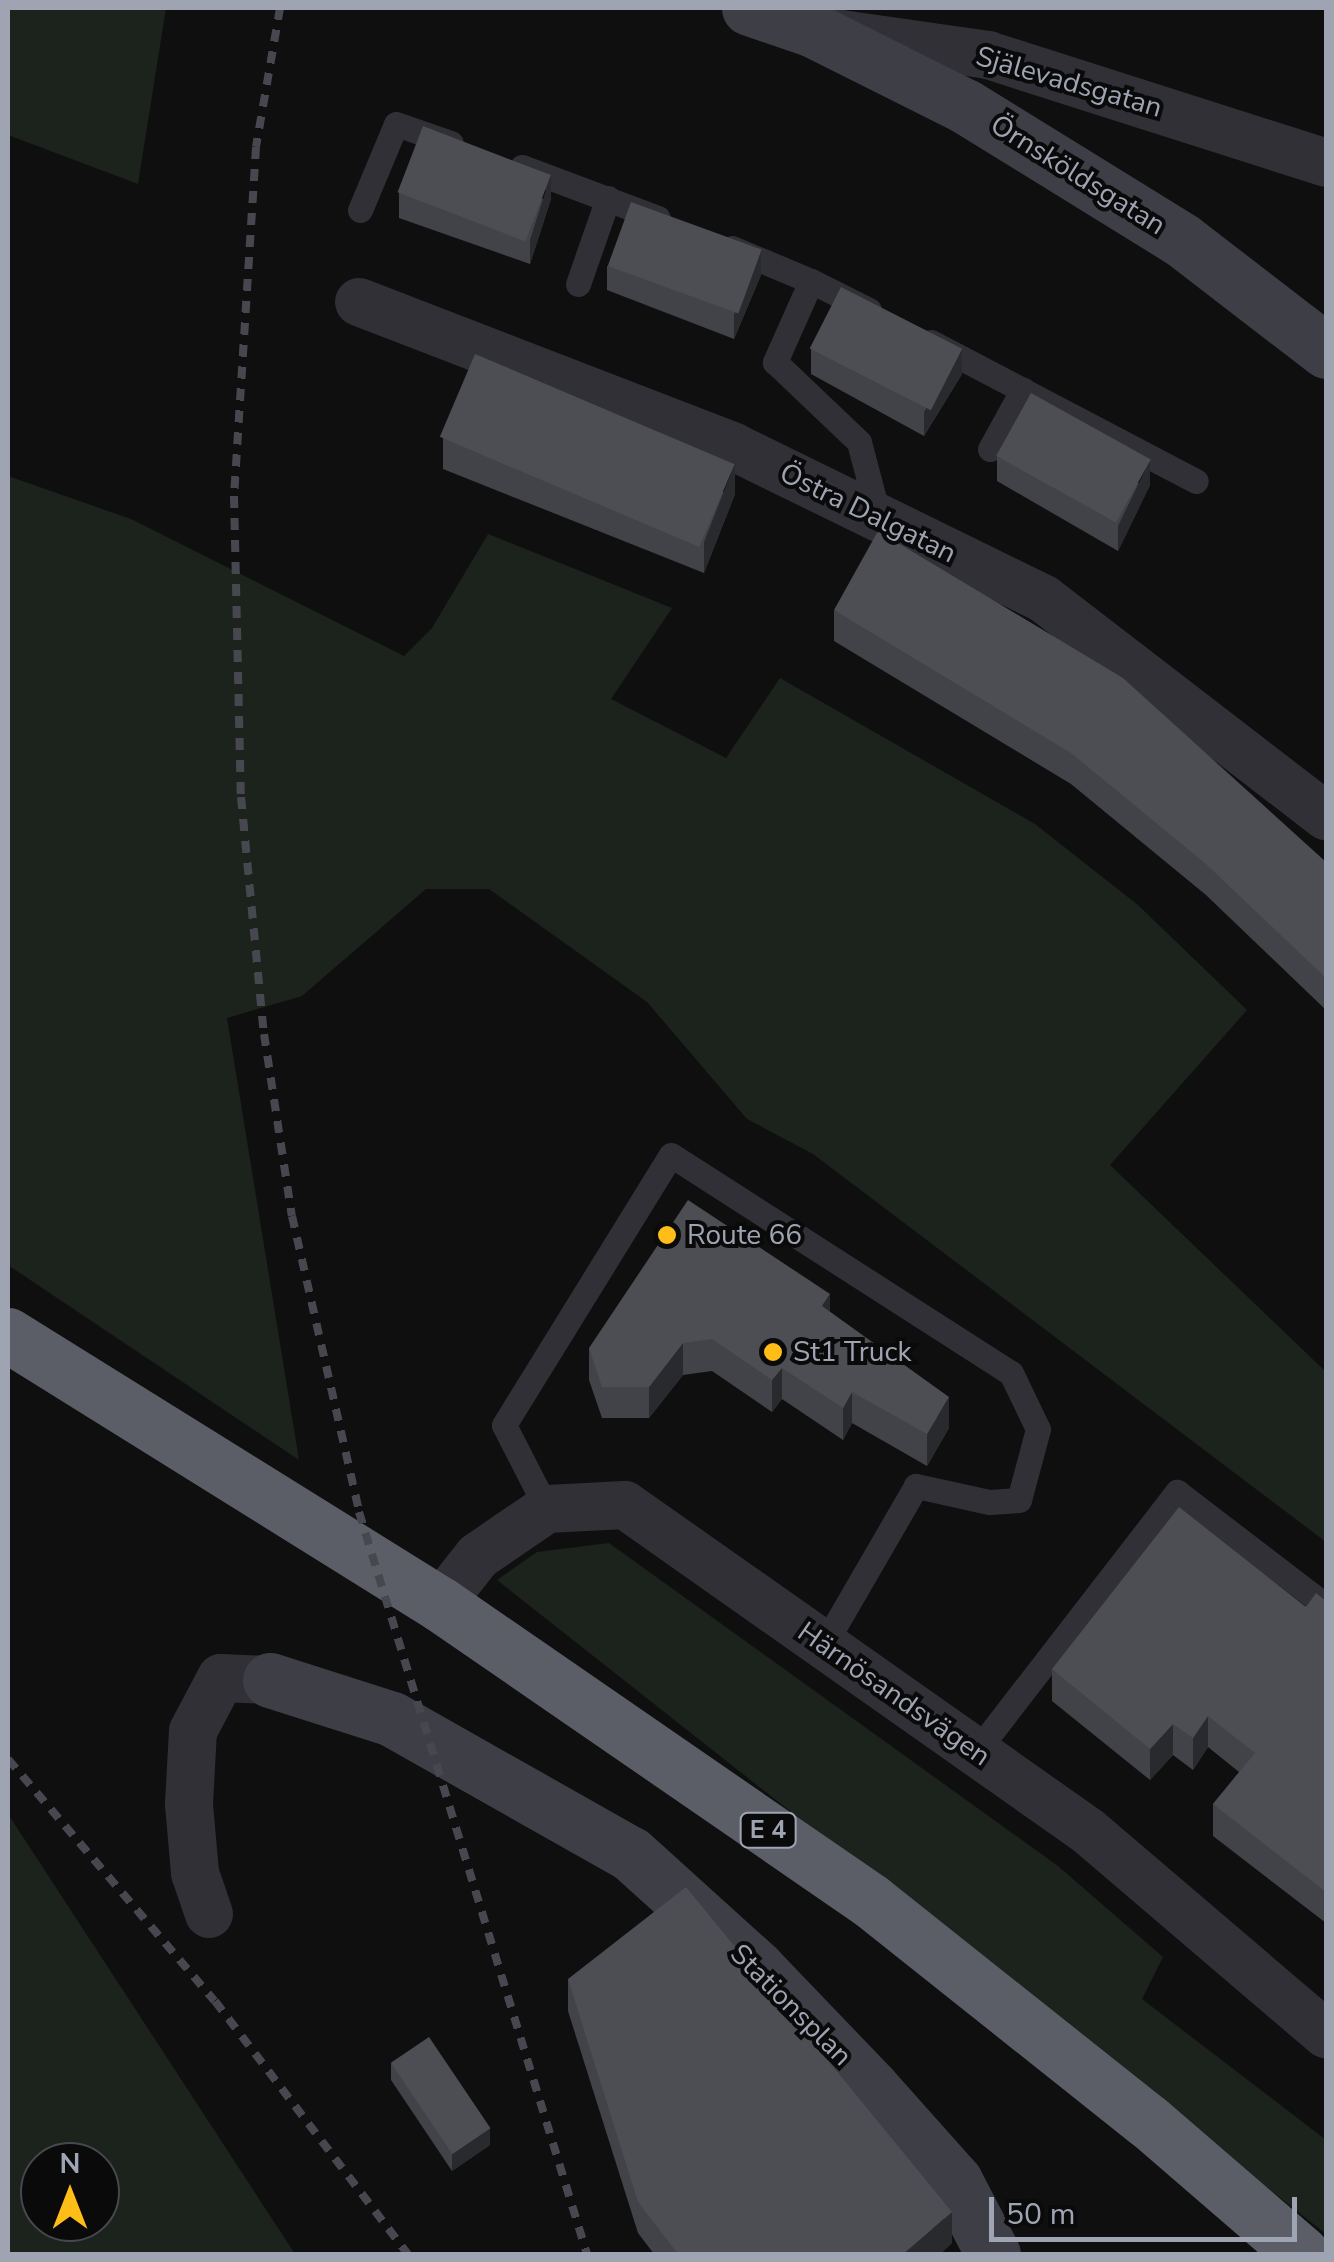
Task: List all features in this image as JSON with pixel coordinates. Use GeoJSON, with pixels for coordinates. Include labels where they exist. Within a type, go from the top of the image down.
{"type":"FeatureCollection","features":[{"type":"Feature","properties":{"kind":"highway","name":"E 4"},"geometry":{"type":"LineString","coordinates":[[8,1335],[440,1604],[871,1901],[1148,2120],[1302,2254]]}},
{"type":"Feature","properties":{"kind":"street","name":"Själevadsgatan"},"geometry":{"type":"LineString","coordinates":[[749,8],[811,29],[988,55],[1326,163]]}},
{"type":"Feature","properties":{"kind":"street","name":"Örnsköldsgatan"},"geometry":{"type":"LineString","coordinates":[[811,29],[966,106],[1149,219],[1326,350]]}},
{"type":"Feature","properties":{"kind":"street","name":"Östra Dalgatan"},"geometry":{"type":"LineString","coordinates":[[359,302],[734,447],[1044,599],[1326,815]]}},
{"type":"Feature","properties":{"kind":"street","name":"Härnösandsvägen"},"geometry":{"type":"LineString","coordinates":[[548,1509],[626,1505],[1088,1831],[1326,2034]]}},
{"type":"Feature","properties":{"kind":"street"},"geometry":{"type":"LineString","coordinates":[[440,1604],[478,1556],[548,1509]]}},
{"type":"Feature","properties":{"kind":"street"},"geometry":{"type":"LineString","coordinates":[[209,1914],[195,1873],[189,1804],[193,1731],[221,1678],[270,1680]]}},
{"type":"Feature","properties":{"kind":"street","name":"Stationsplan"},"geometry":{"type":"LineString","coordinates":[[270,1680],[392,1719],[631,1854],[757,1968],[872,2088],[955,2181],[993,2254]]}},
{"type":"Feature","properties":{"kind":"lane"},"geometry":{"type":"LineString","coordinates":[[360,210],[396,124],[608,198],[811,281],[1196,482]]}},
{"type":"Feature","properties":{"kind":"lane"},"geometry":{"type":"LineString","coordinates":[[578,284],[608,198]]}},
{"type":"Feature","properties":{"kind":"lane"},"geometry":{"type":"LineString","coordinates":[[811,281],[774,362],[859,442],[879,518]]}},
{"type":"Feature","properties":{"kind":"lane"},"geometry":{"type":"LineString","coordinates":[[990,449],[1022,389]]}},
{"type":"Feature","properties":{"kind":"lane"},"geometry":{"type":"LineString","coordinates":[[548,1509],[504,1425],[671,1155],[1012,1374],[1038,1429],[1018,1500],[989,1502],[916,1486],[824,1645]]}},
{"type":"Feature","properties":{"kind":"lane"},"geometry":{"type":"LineString","coordinates":[[976,1752],[1177,1492],[1326,1606]]}},
{"type":"Feature","properties":{"kind":"shaded area"},"geometry":{"type":"Polygon","coordinates":[[[8,8],[166,8],[138,184],[8,135],[8,8]]]}},
{"type":"Feature","properties":{"kind":"shaded area"},"geometry":{"type":"Polygon","coordinates":[[[8,476],[131,519],[404,656],[432,628],[488,534],[672,608],[611,699],[726,758],[780,678],[1035,824],[1138,905],[1247,1010],[1110,1165],[1326,1372],[1326,1542],[813,1154],[747,1119],[647,1002],[489,889],[426,889],[302,996],[227,1018],[299,1460],[8,1265],[8,476]]]}},
{"type":"Feature","properties":{"kind":"shaded area"},"geometry":{"type":"Polygon","coordinates":[[[609,1543],[1058,1866],[1163,1957],[1142,1999],[1326,2140],[1326,2234],[497,1580],[537,1552],[609,1543]]]}},
{"type":"Feature","properties":{"kind":"shaded area"},"geometry":{"type":"Polygon","coordinates":[[[8,1814],[295,2254],[8,2254],[8,1814]]]}},
{"type":"Feature","properties":{"kind":"building"},"geometry":{"type":"Polygon","coordinates":[[[423,126],[551,175],[525,241],[398,192],[423,126]]]}},
{"type":"Feature","properties":{"kind":"building"},"geometry":{"type":"Polygon","coordinates":[[[631,202],[762,250],[738,313],[608,266],[631,202]]]}},
{"type":"Feature","properties":{"kind":"building"},"geometry":{"type":"Polygon","coordinates":[[[841,287],[962,349],[931,410],[810,348],[841,287]]]}},
{"type":"Feature","properties":{"kind":"building"},"geometry":{"type":"Polygon","coordinates":[[[475,354],[735,464],[699,547],[440,437],[475,354]]]}},
{"type":"Feature","properties":{"kind":"building"},"geometry":{"type":"Polygon","coordinates":[[[1031,393],[1151,459],[1116,522],[996,456],[1031,393]]]}},
{"type":"Feature","properties":{"kind":"building"},"geometry":{"type":"Polygon","coordinates":[[[878,531],[1123,678],[1326,862],[1326,978],[1206,864],[1071,753],[834,610],[878,531]]]}},
{"type":"Feature","properties":{"kind":"building"},"geometry":{"type":"Polygon","coordinates":[[[688,1200],[830,1294],[822,1306],[949,1397],[927,1434],[852,1392],[843,1408],[782,1368],[772,1380],[712,1339],[683,1343],[649,1387],[602,1387],[589,1348],[688,1200]]]}},
{"type":"Feature","properties":{"kind":"building"},"geometry":{"type":"Polygon","coordinates":[[[1179,1507],[1306,1607],[1316,1593],[1326,1601],[1326,1892],[1213,1804],[1255,1753],[1208,1716],[1193,1738],[1173,1724],[1150,1749],[1052,1669],[1179,1507]]]}},
{"type":"Feature","properties":{"kind":"building"},"geometry":{"type":"Polygon","coordinates":[[[686,1887],[952,2212],[903,2254],[678,2254],[638,2202],[568,1979],[686,1887]]]}},
{"type":"Feature","properties":{"kind":"building"},"geometry":{"type":"Polygon","coordinates":[[[429,2037],[491,2128],[452,2154],[391,2063],[429,2037]]]}},
{"type":"Feature","properties":{"kind":"railway"},"geometry":{"type":"LineString","coordinates":[[280,8],[256,147],[234,496],[241,797],[264,1034],[292,1216],[359,1512],[587,2254]]}},
{"type":"Feature","properties":{"kind":"railway"},"geometry":{"type":"LineString","coordinates":[[8,1759],[215,2001],[408,2254]]}},
{"type":"Feature","properties":{"kind":"place","name":"Route 66"},"geometry":{"type":"Point","coordinates":[667,1235]}},
{"type":"Feature","properties":{"kind":"place","name":"St1 Truck"},"geometry":{"type":"Point","coordinates":[773,1352]}}]}
